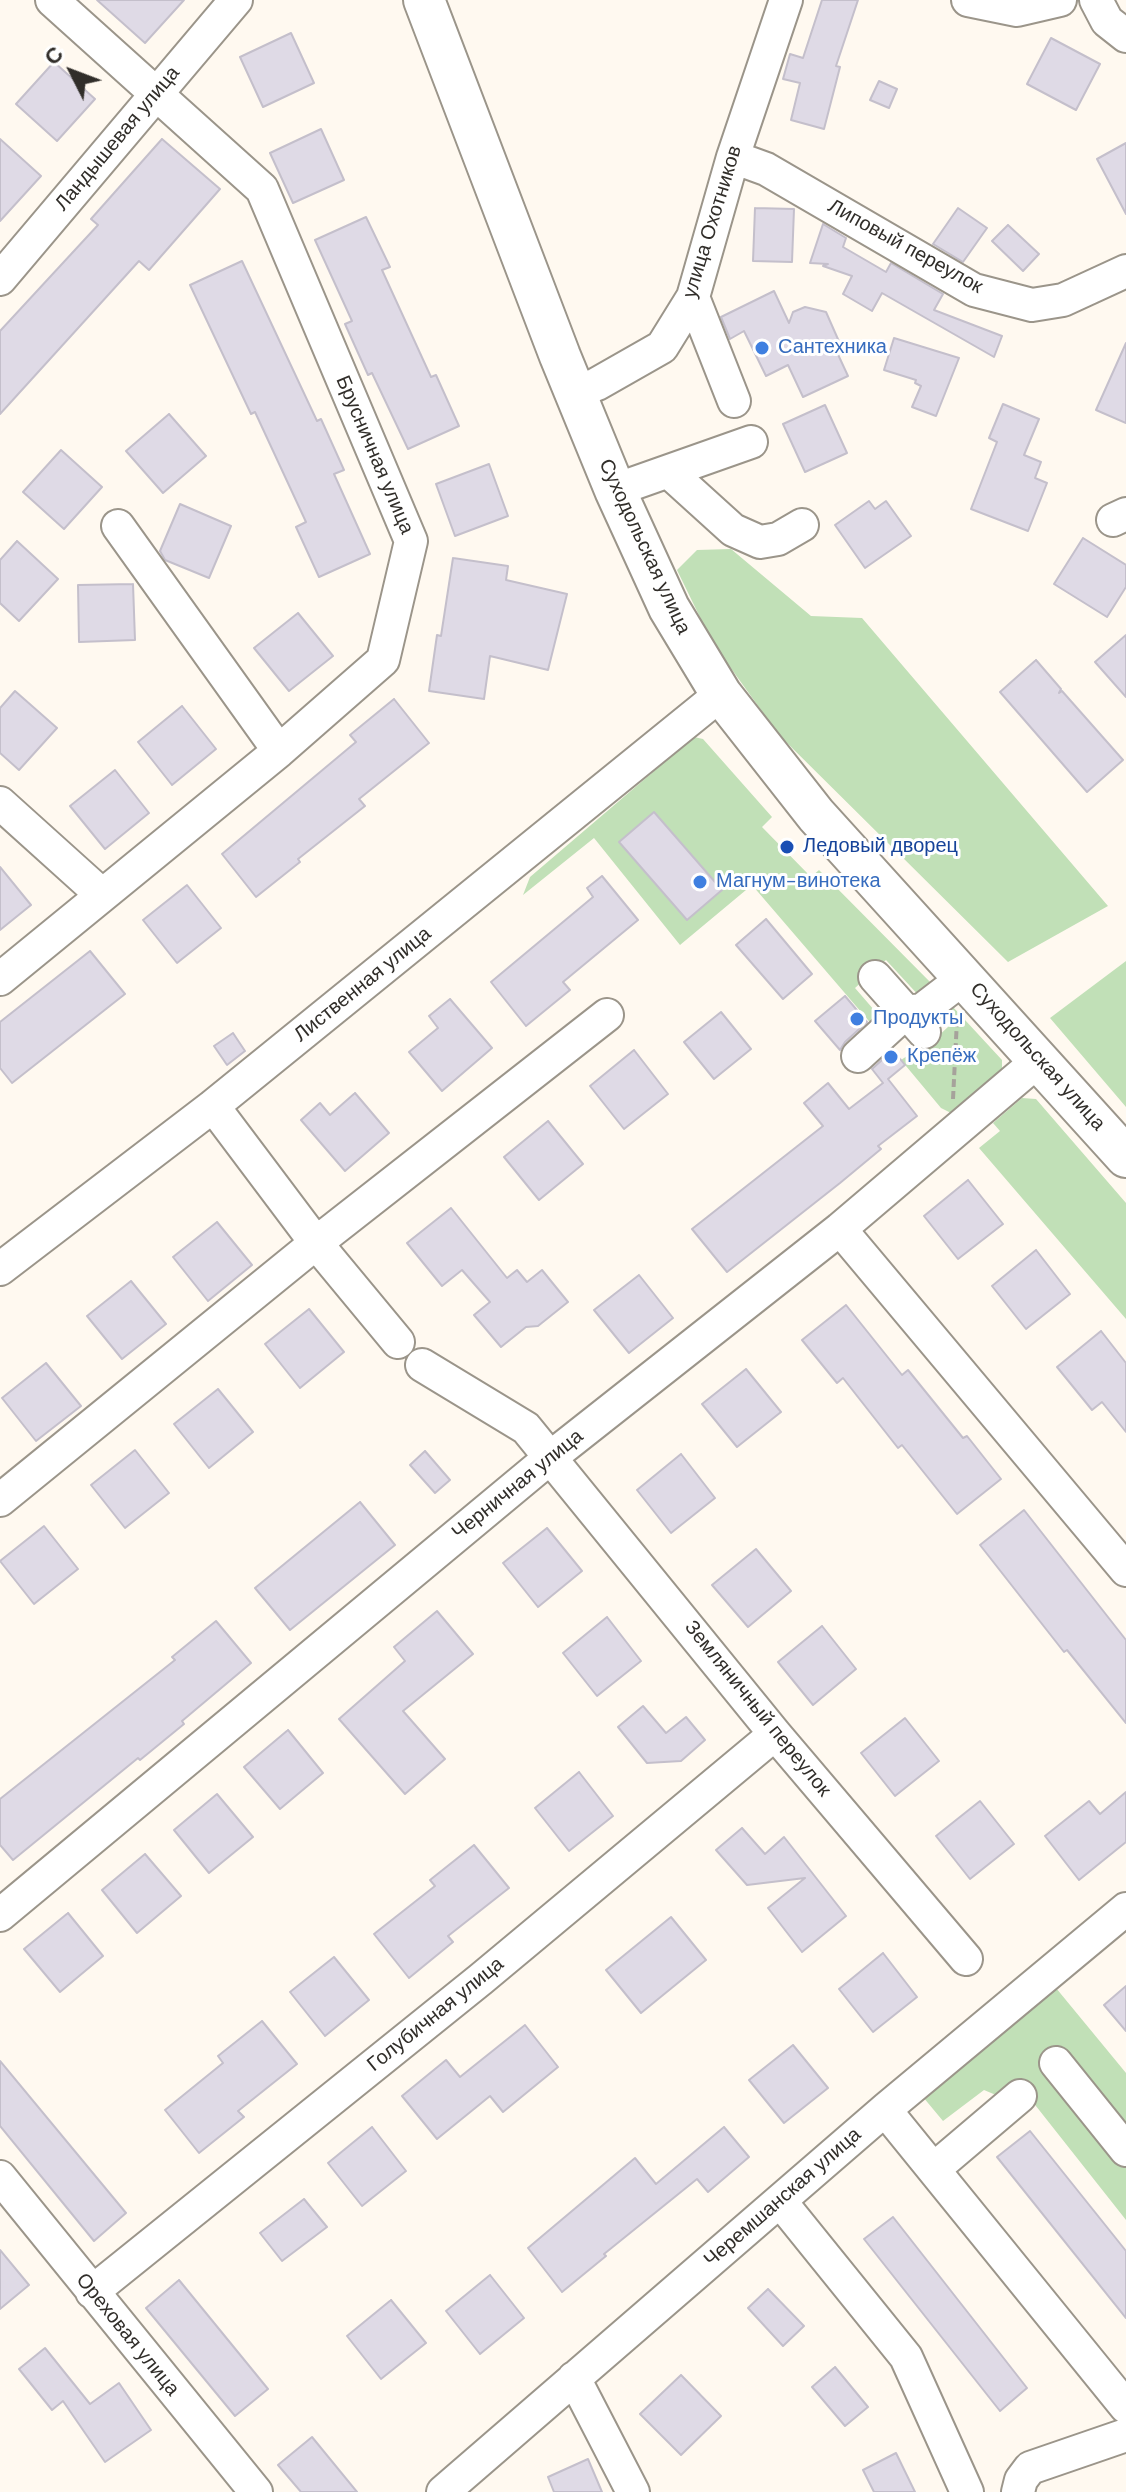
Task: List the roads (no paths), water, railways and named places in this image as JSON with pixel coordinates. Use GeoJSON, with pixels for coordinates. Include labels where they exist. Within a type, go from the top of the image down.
{"type":"FeatureCollection","features":[{"type":"Feature","properties":{"kind":"main road","name":"Суходольская улица"},"geometry":{"type":"LineString","coordinates":[[424,0],[615,490],[669,608],[721,694],[816,815],[1126,1157]]}},
{"type":"Feature","properties":{"kind":"street","name":"Брусничная улица"},"geometry":{"type":"LineString","coordinates":[[0,979],[279,751],[383,660],[411,541],[262,189],[52,0]]}},
{"type":"Feature","properties":{"kind":"street","name":"Ландышевая улица"},"geometry":{"type":"LineString","coordinates":[[3,270],[236,0]]}},
{"type":"Feature","properties":{"kind":"street","name":"улица Охотников"},"geometry":{"type":"LineString","coordinates":[[575,393],[662,347],[693,297],[733,157],[786,0]]}},
{"type":"Feature","properties":{"kind":"street"},"geometry":{"type":"LineString","coordinates":[[968,0],[1017,10],[1060,0]]}},
{"type":"Feature","properties":{"kind":"street"},"geometry":{"type":"LineString","coordinates":[[1096,0],[1107,21],[1126,36]]}},
{"type":"Feature","properties":{"kind":"street","name":"Липовый переулок"},"geometry":{"type":"LineString","coordinates":[[733,157],[766,169],[974,290],[1032,305],[1063,300],[1126,271]]}},
{"type":"Feature","properties":{"kind":"street"},"geometry":{"type":"LineString","coordinates":[[693,297],[734,401]]}},
{"type":"Feature","properties":{"kind":"street"},"geometry":{"type":"LineString","coordinates":[[615,490],[751,442]]}},
{"type":"Feature","properties":{"kind":"street"},"geometry":{"type":"LineString","coordinates":[[669,472],[733,530],[760,542],[778,539],[802,525]]}},
{"type":"Feature","properties":{"kind":"street"},"geometry":{"type":"LineString","coordinates":[[118,526],[279,751]]}},
{"type":"Feature","properties":{"kind":"street","name":"Лиственная улица"},"geometry":{"type":"LineString","coordinates":[[0,1269],[213,1106],[721,694]]}},
{"type":"Feature","properties":{"kind":"street"},"geometry":{"type":"LineString","coordinates":[[0,803],[101,894]]}},
{"type":"Feature","properties":{"kind":"street"},"geometry":{"type":"LineString","coordinates":[[875,977],[915,1022]]}},
{"type":"Feature","properties":{"kind":"street"},"geometry":{"type":"LineString","coordinates":[[858,1056],[915,1022],[922,1010],[965,977]]}},
{"type":"Feature","properties":{"kind":"street"},"geometry":{"type":"LineString","coordinates":[[0,1500],[316,1243],[607,1015]]}},
{"type":"Feature","properties":{"kind":"street","name":"Черничная улица"},"geometry":{"type":"LineString","coordinates":[[0,1915],[551,1457],[840,1229],[1040,1059]]}},
{"type":"Feature","properties":{"kind":"street"},"geometry":{"type":"LineString","coordinates":[[213,1106],[316,1243],[398,1342]]}},
{"type":"Feature","properties":{"kind":"street"},"geometry":{"type":"LineString","coordinates":[[840,1229],[1126,1570]]}},
{"type":"Feature","properties":{"kind":"street","name":"Земляничный переулок"},"geometry":{"type":"LineString","coordinates":[[422,1365],[526,1428],[775,1734],[966,1959]]}},
{"type":"Feature","properties":{"kind":"street","name":"Голубичная улица"},"geometry":{"type":"LineString","coordinates":[[92,2292],[481,1979],[775,1734]]}},
{"type":"Feature","properties":{"kind":"street","name":"Черемшанская улица"},"geometry":{"type":"LineString","coordinates":[[443,2492],[780,2201],[891,2114],[1126,1909]]}},
{"type":"Feature","properties":{"kind":"street"},"geometry":{"type":"LineString","coordinates":[[1056,2063],[1126,2150]]}},
{"type":"Feature","properties":{"kind":"street"},"geometry":{"type":"LineString","coordinates":[[934,2169],[1020,2096]]}},
{"type":"Feature","properties":{"kind":"street"},"geometry":{"type":"LineString","coordinates":[[891,2114],[1126,2407]]}},
{"type":"Feature","properties":{"kind":"street","name":"Ореховая улица"},"geometry":{"type":"LineString","coordinates":[[0,2177],[256,2492]]}},
{"type":"Feature","properties":{"kind":"street"},"geometry":{"type":"LineString","coordinates":[[780,2201],[906,2357],[967,2492]]}},
{"type":"Feature","properties":{"kind":"street"},"geometry":{"type":"LineString","coordinates":[[574,2378],[633,2492]]}},
{"type":"Feature","properties":{"kind":"street"},"geometry":{"type":"LineString","coordinates":[[1018,2492],[1021,2480],[1030,2468],[1126,2435]]}},
{"type":"Feature","properties":{"kind":"place","name":"Сантехника"},"geometry":{"type":"Point","coordinates":[762,348]}},
{"type":"Feature","properties":{"kind":"place","name":"Ледовый дворец"},"geometry":{"type":"Point","coordinates":[787,847]}},
{"type":"Feature","properties":{"kind":"place","name":"Магнум-винотека"},"geometry":{"type":"Point","coordinates":[700,882]}},
{"type":"Feature","properties":{"kind":"place","name":"Продукты"},"geometry":{"type":"Point","coordinates":[857,1019]}},
{"type":"Feature","properties":{"kind":"place","name":"Крепёж"},"geometry":{"type":"Point","coordinates":[891,1057]}}]}
